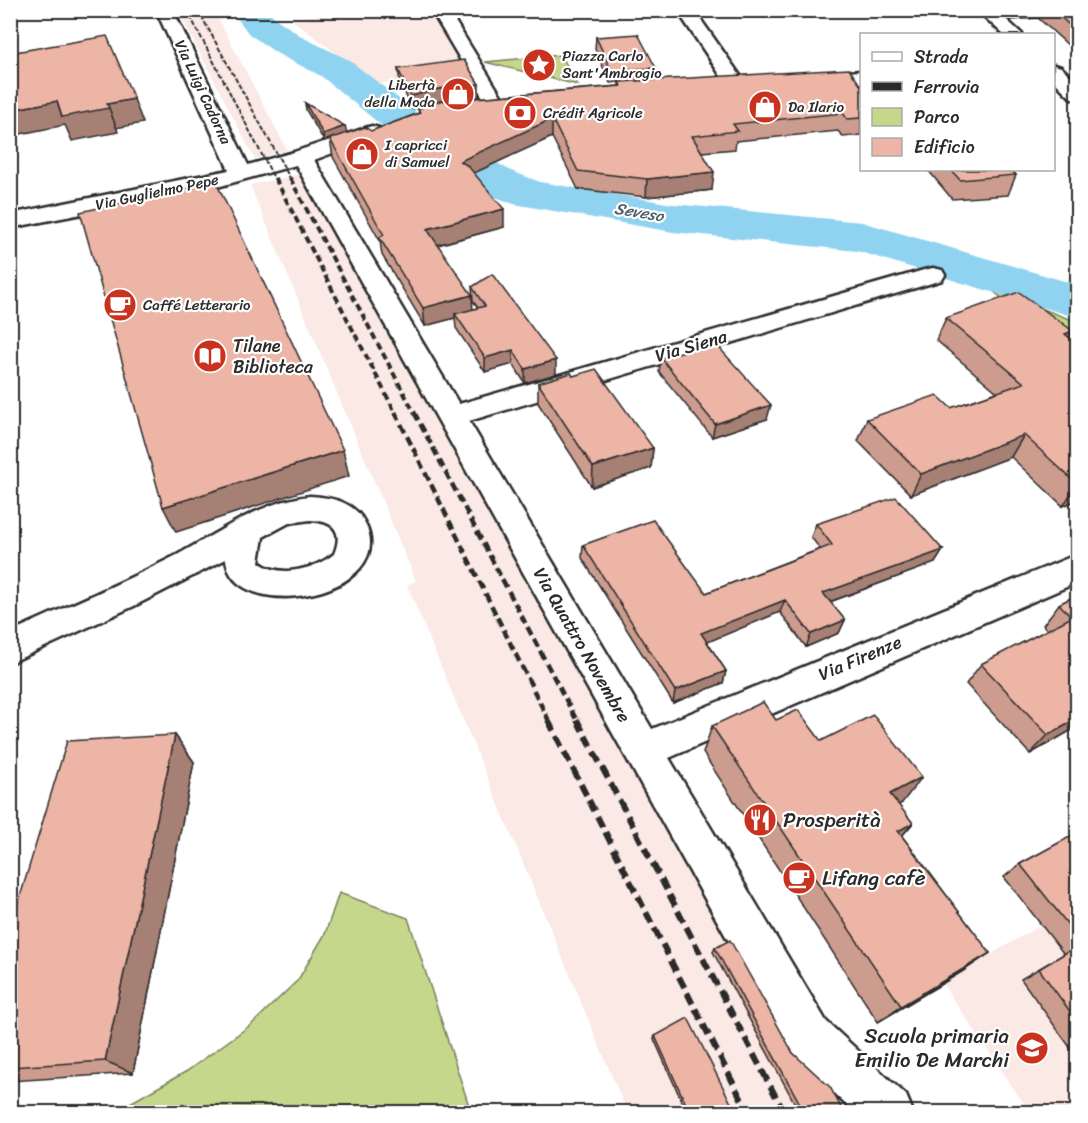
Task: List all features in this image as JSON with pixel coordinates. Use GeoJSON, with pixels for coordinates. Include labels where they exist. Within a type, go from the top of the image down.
{"type":"FeatureCollection","features":[{"type":"Feature","properties":{"kind":"street","name":"Via Luigi Cadorna"},"geometry":{"type":"LineString","coordinates":[[164,10],[241,173]]}},
{"type":"Feature","properties":{"kind":"street"},"geometry":{"type":"LineString","coordinates":[[439,10],[495,102]]}},
{"type":"Feature","properties":{"kind":"street"},"geometry":{"type":"LineString","coordinates":[[685,10],[736,84]]}},
{"type":"Feature","properties":{"kind":"street"},"geometry":{"type":"LineString","coordinates":[[985,10],[1012,33]]}},
{"type":"Feature","properties":{"kind":"street"},"geometry":{"type":"LineString","coordinates":[[1055,69],[1077,67]]}},
{"type":"Feature","properties":{"kind":"street"},"geometry":{"type":"LineString","coordinates":[[1055,71],[1077,93]]}},
{"type":"Feature","properties":{"kind":"street"},"geometry":{"type":"LineString","coordinates":[[793,81],[860,77]]}},
{"type":"Feature","properties":{"kind":"street"},"geometry":{"type":"LineString","coordinates":[[712,85],[759,83]]}},
{"type":"Feature","properties":{"kind":"street"},"geometry":{"type":"LineString","coordinates":[[471,105],[517,100]]}},
{"type":"Feature","properties":{"kind":"street","name":"Via Guglielmo Pepe"},"geometry":{"type":"LineString","coordinates":[[10,221],[200,184],[302,157],[388,126]]}},
{"type":"Feature","properties":{"kind":"street","name":"Via Quattro Novembre"},"geometry":{"type":"LineString","coordinates":[[302,157],[809,1038],[889,1113]]}},
{"type":"Feature","properties":{"kind":"street","name":"Via Siena"},"geometry":{"type":"LineString","coordinates":[[450,417],[933,275]]}},
{"type":"Feature","properties":{"kind":"street"},"geometry":{"type":"LineString","coordinates":[[10,648],[165,576],[265,520],[284,512],[320,508],[336,512],[347,519],[352,529],[354,542],[352,555],[341,567],[325,578],[306,584],[270,582],[245,571],[221,569],[165,576]]}},
{"type":"Feature","properties":{"kind":"street"},"geometry":{"type":"LineString","coordinates":[[245,571],[243,549],[250,530]]}},
{"type":"Feature","properties":{"kind":"street","name":"Via Firenze"},"geometry":{"type":"LineString","coordinates":[[643,751],[1077,567]]}},
{"type":"Feature","properties":{"kind":"shaded area"},"geometry":{"type":"Polygon","coordinates":[[[178,11],[214,11],[287,150],[255,159],[178,11]]]}},
{"type":"Feature","properties":{"kind":"shaded area"},"geometry":{"type":"Polygon","coordinates":[[[345,11],[432,11],[470,72],[372,85],[361,72],[291,19],[345,11]]]}},
{"type":"Feature","properties":{"kind":"shaded area"},"geometry":{"type":"Polygon","coordinates":[[[301,174],[839,1112],[627,1112],[407,585],[416,581],[250,185],[301,174]]]}},
{"type":"Feature","properties":{"kind":"shaded area","name":"Scuola primaria Emilio De Marchi"},"geometry":{"type":"Polygon","coordinates":[[[1077,904],[1077,1112],[1030,1112],[942,983],[1077,904]]]}},
{"type":"Feature","properties":{"kind":"green space"},"geometry":{"type":"Polygon","coordinates":[[[561,55],[578,85],[485,62],[561,55]]]}},
{"type":"Feature","properties":{"kind":"green space"},"geometry":{"type":"Polygon","coordinates":[[[989,288],[1077,322],[1077,357],[989,288]]]}},
{"type":"Feature","properties":{"kind":"green space"},"geometry":{"type":"Polygon","coordinates":[[[339,893],[408,918],[471,1112],[114,1112],[187,1071],[252,1024],[298,980],[325,934],[339,893]]]}},
{"type":"Feature","properties":{"kind":"building"},"geometry":{"type":"Polygon","coordinates":[[[1053,10],[1077,10],[1077,32],[1053,10]]]}},
{"type":"Feature","properties":{"kind":"building"},"geometry":{"type":"Polygon","coordinates":[[[638,34],[656,68],[611,70],[596,37],[638,34]]]}},
{"type":"Feature","properties":{"kind":"building"},"geometry":{"type":"Polygon","coordinates":[[[107,36],[134,99],[107,104],[109,108],[62,117],[57,101],[10,110],[10,53],[107,36]]]}},
{"type":"Feature","properties":{"kind":"building"},"geometry":{"type":"Polygon","coordinates":[[[464,60],[479,84],[438,89],[411,96],[398,69],[464,60]]]}},
{"type":"Feature","properties":{"kind":"building"},"geometry":{"type":"Polygon","coordinates":[[[849,69],[860,85],[860,118],[847,119],[843,113],[733,124],[738,131],[692,136],[714,172],[647,179],[578,171],[552,119],[460,161],[468,166],[504,209],[427,229],[472,295],[423,308],[379,237],[384,235],[330,139],[365,127],[371,131],[420,113],[418,109],[440,101],[621,86],[619,82],[849,69]]]}},
{"type":"Feature","properties":{"kind":"building"},"geometry":{"type":"Polygon","coordinates":[[[305,103],[345,126],[323,134],[305,103]]]}},
{"type":"Feature","properties":{"kind":"building"},"geometry":{"type":"Polygon","coordinates":[[[952,171],[1012,171],[1016,175],[960,180],[952,171]]]}},
{"type":"Feature","properties":{"kind":"building","name":"Tilane Biblioteca"},"geometry":{"type":"Polygon","coordinates":[[[216,182],[343,450],[163,507],[80,212],[216,182]]]}},
{"type":"Feature","properties":{"kind":"building"},"geometry":{"type":"Polygon","coordinates":[[[492,274],[556,360],[525,369],[513,350],[485,358],[455,314],[485,306],[472,287],[492,274]]]}},
{"type":"Feature","properties":{"kind":"building"},"geometry":{"type":"Polygon","coordinates":[[[1019,292],[1073,331],[1065,334],[1077,344],[1077,484],[1024,435],[921,474],[867,419],[937,395],[951,408],[1024,383],[946,318],[1019,292]]]}},
{"type":"Feature","properties":{"kind":"building"},"geometry":{"type":"Polygon","coordinates":[[[714,342],[771,405],[715,424],[661,358],[714,342]]]}},
{"type":"Feature","properties":{"kind":"building"},"geometry":{"type":"Polygon","coordinates":[[[596,369],[653,448],[593,467],[538,383],[571,373],[573,376],[596,369]]]}},
{"type":"Feature","properties":{"kind":"building"},"geometry":{"type":"Polygon","coordinates":[[[896,497],[943,550],[823,593],[845,620],[811,634],[785,600],[701,633],[726,671],[675,691],[583,545],[653,520],[706,593],[832,545],[816,524],[896,497]]]}},
{"type":"Feature","properties":{"kind":"building"},"geometry":{"type":"Polygon","coordinates":[[[1077,595],[1077,719],[1048,735],[981,664],[1072,617],[1059,604],[1077,595]]]}},
{"type":"Feature","properties":{"kind":"building"},"geometry":{"type":"Polygon","coordinates":[[[763,702],[776,720],[798,710],[821,741],[873,715],[922,777],[890,794],[913,823],[898,831],[990,953],[901,1006],[712,726],[763,702]]]}},
{"type":"Feature","properties":{"kind":"building"},"geometry":{"type":"Polygon","coordinates":[[[175,735],[105,1061],[10,1067],[10,930],[67,741],[175,735]]]}},
{"type":"Feature","properties":{"kind":"building"},"geometry":{"type":"Polygon","coordinates":[[[1077,833],[1077,936],[1020,864],[1077,833]]]}},
{"type":"Feature","properties":{"kind":"building"},"geometry":{"type":"Polygon","coordinates":[[[730,940],[793,1053],[830,1087],[844,1113],[805,1113],[715,948],[730,940]]]}},
{"type":"Feature","properties":{"kind":"building"},"geometry":{"type":"Polygon","coordinates":[[[1077,946],[1077,1021],[1039,969],[1077,946]]]}},
{"type":"Feature","properties":{"kind":"building"},"geometry":{"type":"Polygon","coordinates":[[[688,1018],[736,1113],[690,1113],[655,1036],[688,1018]]]}},
{"type":"Feature","properties":{"kind":"waterway","name":"Seveso"},"geometry":{"type":"LineString","coordinates":[[248,10],[262,26],[291,46],[335,68],[423,138],[495,181],[531,194],[673,218],[862,237],[1078,302]]}},
{"type":"Feature","properties":{"kind":"railway"},"geometry":{"type":"LineString","coordinates":[[187,10],[275,180]]}},
{"type":"Feature","properties":{"kind":"railway"},"geometry":{"type":"LineString","coordinates":[[198,10],[291,180]]}},
{"type":"Feature","properties":{"kind":"railway"},"geometry":{"type":"LineString","coordinates":[[275,178],[396,414]]}},
{"type":"Feature","properties":{"kind":"railway"},"geometry":{"type":"LineString","coordinates":[[290,178],[415,414]]}},
{"type":"Feature","properties":{"kind":"railway"},"geometry":{"type":"LineString","coordinates":[[414,412],[577,721]]}},
{"type":"Feature","properties":{"kind":"railway"},"geometry":{"type":"LineString","coordinates":[[396,414],[549,721]]}},
{"type":"Feature","properties":{"kind":"railway"},"geometry":{"type":"LineString","coordinates":[[548,720],[748,1112]]}},
{"type":"Feature","properties":{"kind":"railway"},"geometry":{"type":"LineString","coordinates":[[577,720],[784,1112]]}},
{"type":"Feature","properties":{"kind":"place","name":"Piazza Carlo Sant'Ambrogio"},"geometry":{"type":"Point","coordinates":[539,65]}},
{"type":"Feature","properties":{"kind":"place","name":"Libertà della Moda"},"geometry":{"type":"Point","coordinates":[458,94]}},
{"type":"Feature","properties":{"kind":"place","name":"Da Ilario"},"geometry":{"type":"Point","coordinates":[765,107]}},
{"type":"Feature","properties":{"kind":"place","name":"Crédit Agricole"},"geometry":{"type":"Point","coordinates":[520,113]}},
{"type":"Feature","properties":{"kind":"place","name":"I capricci di Samuel"},"geometry":{"type":"Point","coordinates":[362,154]}},
{"type":"Feature","properties":{"kind":"place","name":"Caffé Letterario"},"geometry":{"type":"Point","coordinates":[120,305]}},
{"type":"Feature","properties":{"kind":"place","name":"Tilane Biblioteca"},"geometry":{"type":"Point","coordinates":[210,356]}},
{"type":"Feature","properties":{"kind":"place","name":"Prosperità"},"geometry":{"type":"Point","coordinates":[760,820]}},
{"type":"Feature","properties":{"kind":"place","name":"Lifang cafè"},"geometry":{"type":"Point","coordinates":[799,878]}},
{"type":"Feature","properties":{"kind":"place","name":"Scuola primaria Emilio De Marchi"},"geometry":{"type":"Point","coordinates":[1032,1048]}}]}
